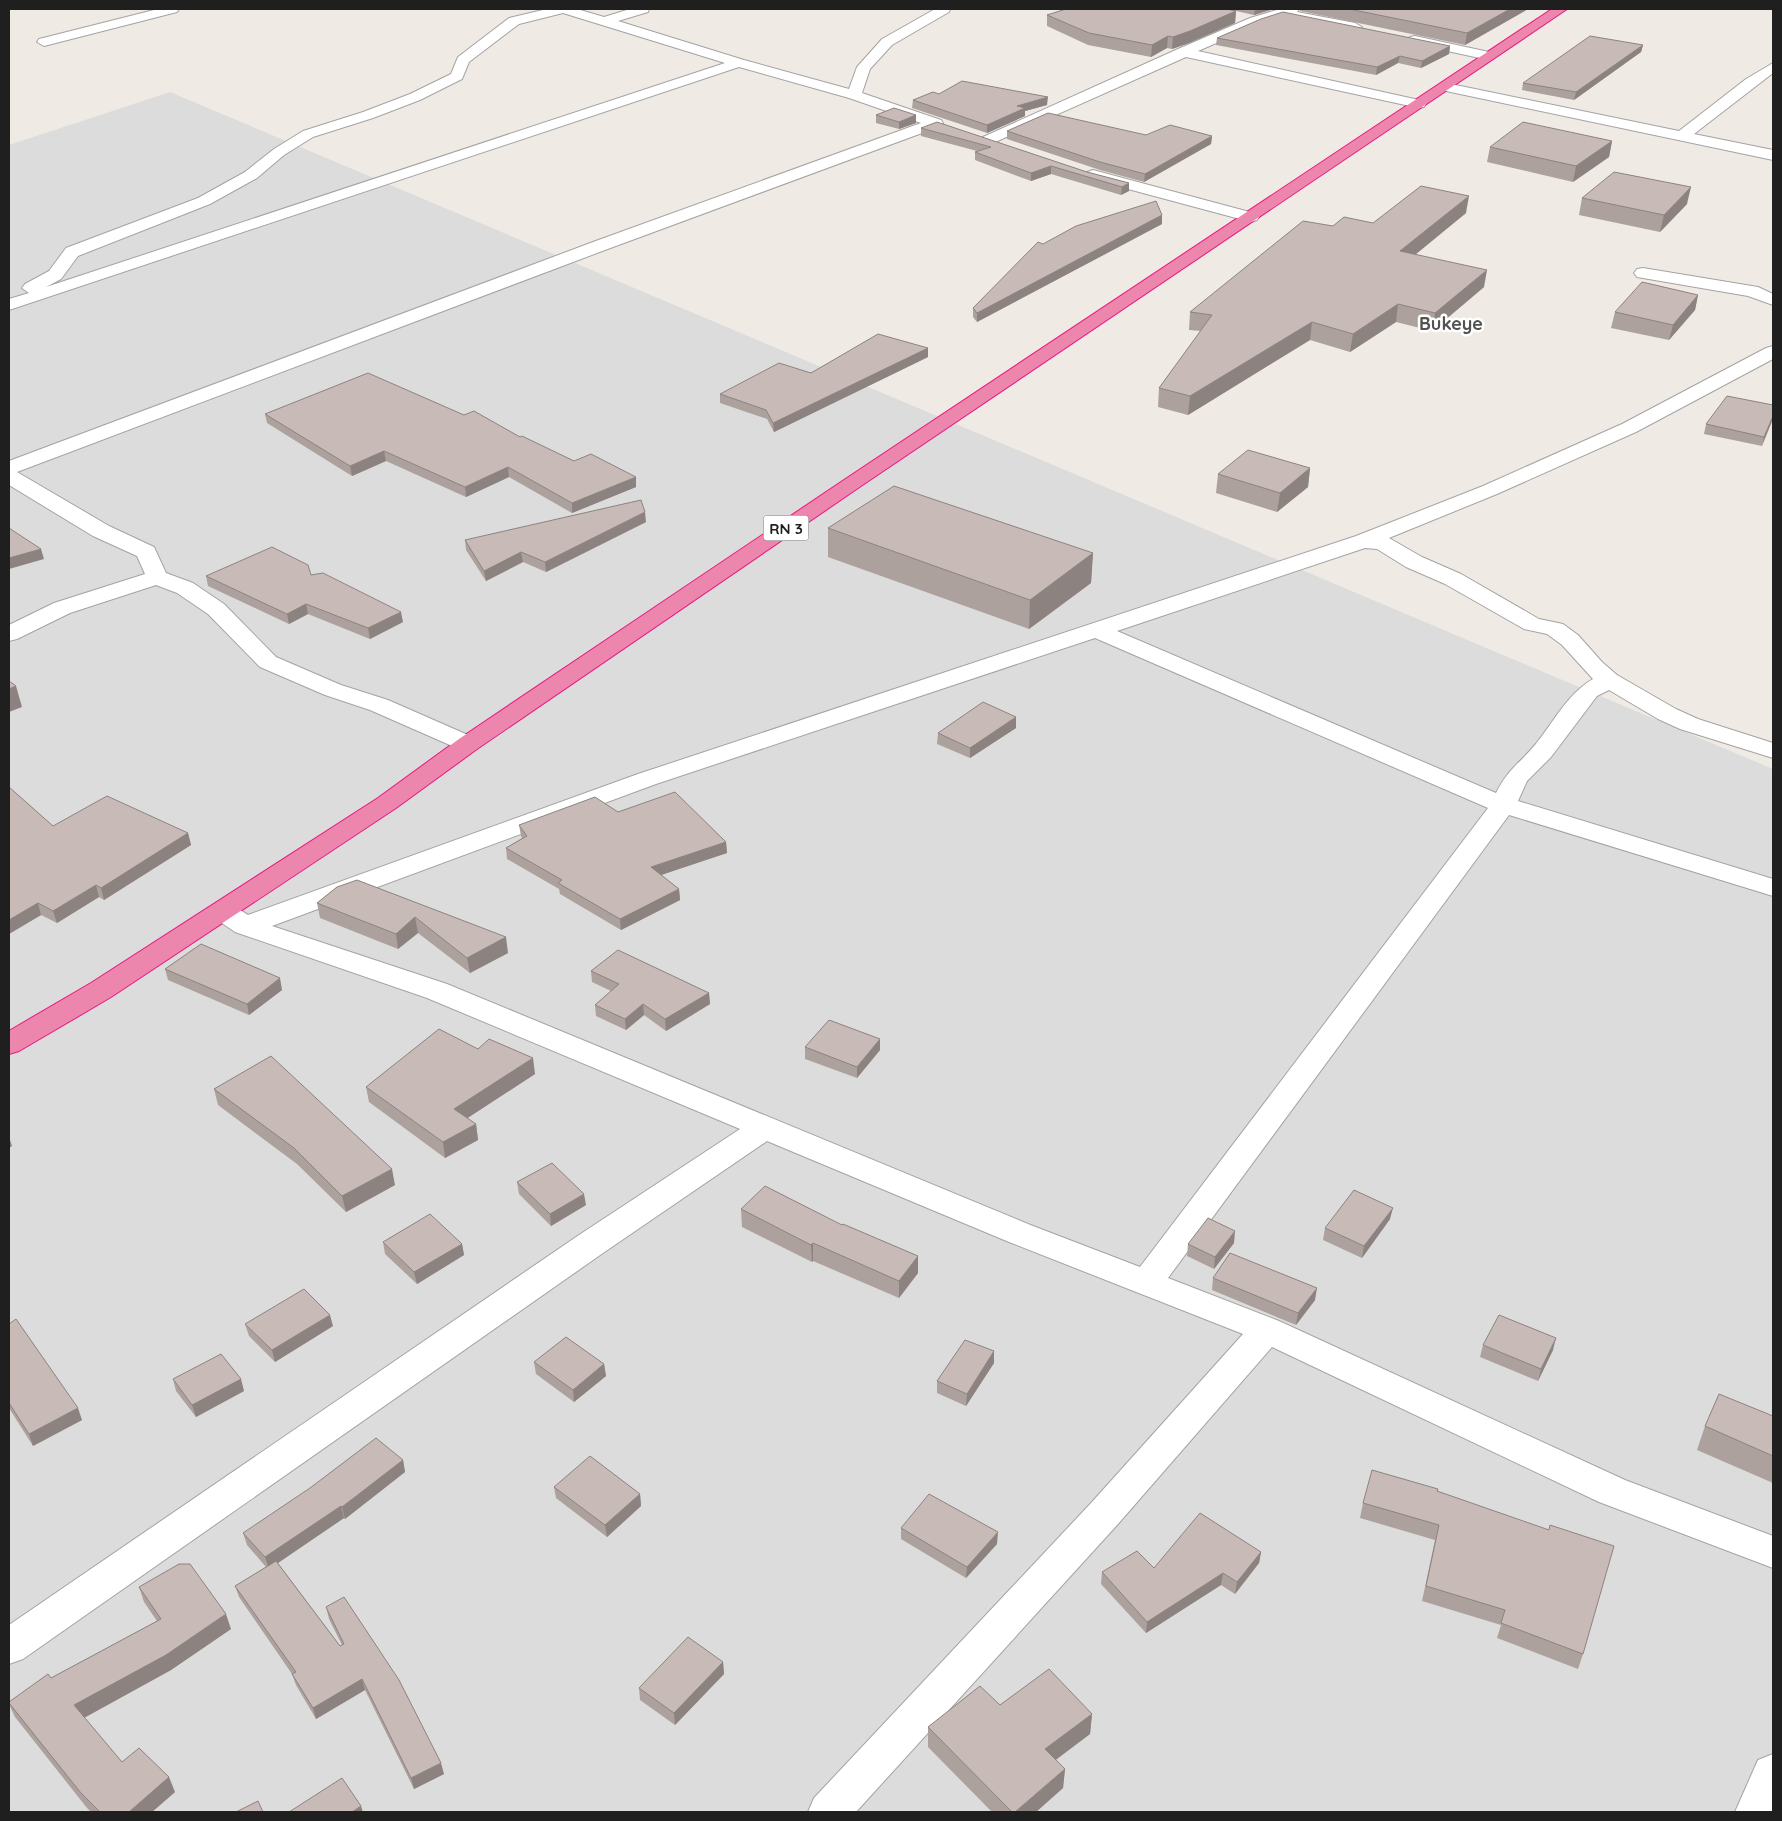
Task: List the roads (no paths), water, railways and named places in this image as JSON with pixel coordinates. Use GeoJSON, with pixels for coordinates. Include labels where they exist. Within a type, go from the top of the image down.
{"type":"FeatureCollection","features":[{"type":"Feature","properties":{"kind":"highway","name":"RN 3"},"geometry":{"type":"LineString","coordinates":[[9,1044],[100,990],[234,918],[468,744],[846,487],[1560,9]]}},
{"type":"Feature","properties":{"kind":"street"},"geometry":{"type":"LineString","coordinates":[[44,42],[172,9]]}},
{"type":"Feature","properties":{"kind":"street"},"geometry":{"type":"LineString","coordinates":[[9,297],[26,291],[55,276],[72,252],[204,201],[251,175],[279,152],[308,134],[368,115],[415,97],[456,76],[463,60],[514,21],[563,9],[739,63],[854,95],[953,129]]}},
{"type":"Feature","properties":{"kind":"street"},"geometry":{"type":"LineString","coordinates":[[605,21],[643,9]]}},
{"type":"Feature","properties":{"kind":"street"},"geometry":{"type":"LineString","coordinates":[[854,95],[864,67],[887,42],[944,9]]}},
{"type":"Feature","properties":{"kind":"street"},"geometry":{"type":"LineString","coordinates":[[988,140],[1255,21],[1288,11],[1364,29]]}},
{"type":"Feature","properties":{"kind":"street"},"geometry":{"type":"LineString","coordinates":[[1236,17],[1255,21]]}},
{"type":"Feature","properties":{"kind":"street"},"geometry":{"type":"LineString","coordinates":[[1402,38],[1489,56]]}},
{"type":"Feature","properties":{"kind":"street"},"geometry":{"type":"LineString","coordinates":[[1183,52],[1419,104]]}},
{"type":"Feature","properties":{"kind":"street"},"geometry":{"type":"LineString","coordinates":[[9,305],[739,63]]}},
{"type":"Feature","properties":{"kind":"street"},"geometry":{"type":"LineString","coordinates":[[1682,136],[1773,67]]}},
{"type":"Feature","properties":{"kind":"street"},"geometry":{"type":"LineString","coordinates":[[1446,86],[1773,155]]}},
{"type":"Feature","properties":{"kind":"street"},"geometry":{"type":"LineString","coordinates":[[9,468],[608,242],[936,123]]}},
{"type":"Feature","properties":{"kind":"street"},"geometry":{"type":"LineString","coordinates":[[971,135],[1006,146]]}},
{"type":"Feature","properties":{"kind":"street"},"geometry":{"type":"LineString","coordinates":[[1076,170],[1251,217]]}},
{"type":"Feature","properties":{"kind":"street"},"geometry":{"type":"LineString","coordinates":[[1642,273],[1752,291],[1773,300]]}},
{"type":"Feature","properties":{"kind":"street"},"geometry":{"type":"LineString","coordinates":[[234,918],[1364,541],[1490,490],[1629,428],[1773,352]]}},
{"type":"Feature","properties":{"kind":"street"},"geometry":{"type":"LineString","coordinates":[[9,476],[102,531],[146,552],[157,577]]}},
{"type":"Feature","properties":{"kind":"street"},"geometry":{"type":"LineString","coordinates":[[1364,541],[1382,543],[1414,562],[1453,579],[1532,624],[1555,629],[1570,640],[1594,667],[1609,680],[1667,714],[1689,724],[1773,751]]}},
{"type":"Feature","properties":{"kind":"street"},"geometry":{"type":"LineString","coordinates":[[9,634],[62,608],[157,577],[185,588],[216,609],[268,662],[300,674],[333,690],[379,705],[468,744]]}},
{"type":"Feature","properties":{"kind":"street"},"geometry":{"type":"LineString","coordinates":[[1096,630],[1503,805],[1773,888]]}},
{"type":"Feature","properties":{"kind":"street"},"geometry":{"type":"LineString","coordinates":[[1146,1283],[1503,805],[1516,778],[1542,752],[1589,691],[1609,680]]}},
{"type":"Feature","properties":{"kind":"street"},"geometry":{"type":"LineString","coordinates":[[234,918],[437,991],[1021,1234],[1267,1330],[1612,1491],[1773,1552]]}},
{"type":"Feature","properties":{"kind":"street"},"geometry":{"type":"LineString","coordinates":[[9,1647],[591,1244],[765,1127]]}},
{"type":"Feature","properties":{"kind":"street"},"geometry":{"type":"LineString","coordinates":[[829,1812],[1104,1513],[1267,1330]]}},
{"type":"Feature","properties":{"kind":"street"},"geometry":{"type":"LineString","coordinates":[[1756,1812],[1773,1774]]}},
{"type":"Feature","properties":{"kind":"district","name":"Bukeye"},"geometry":{"type":"Point","coordinates":[1451,323]}}]}
